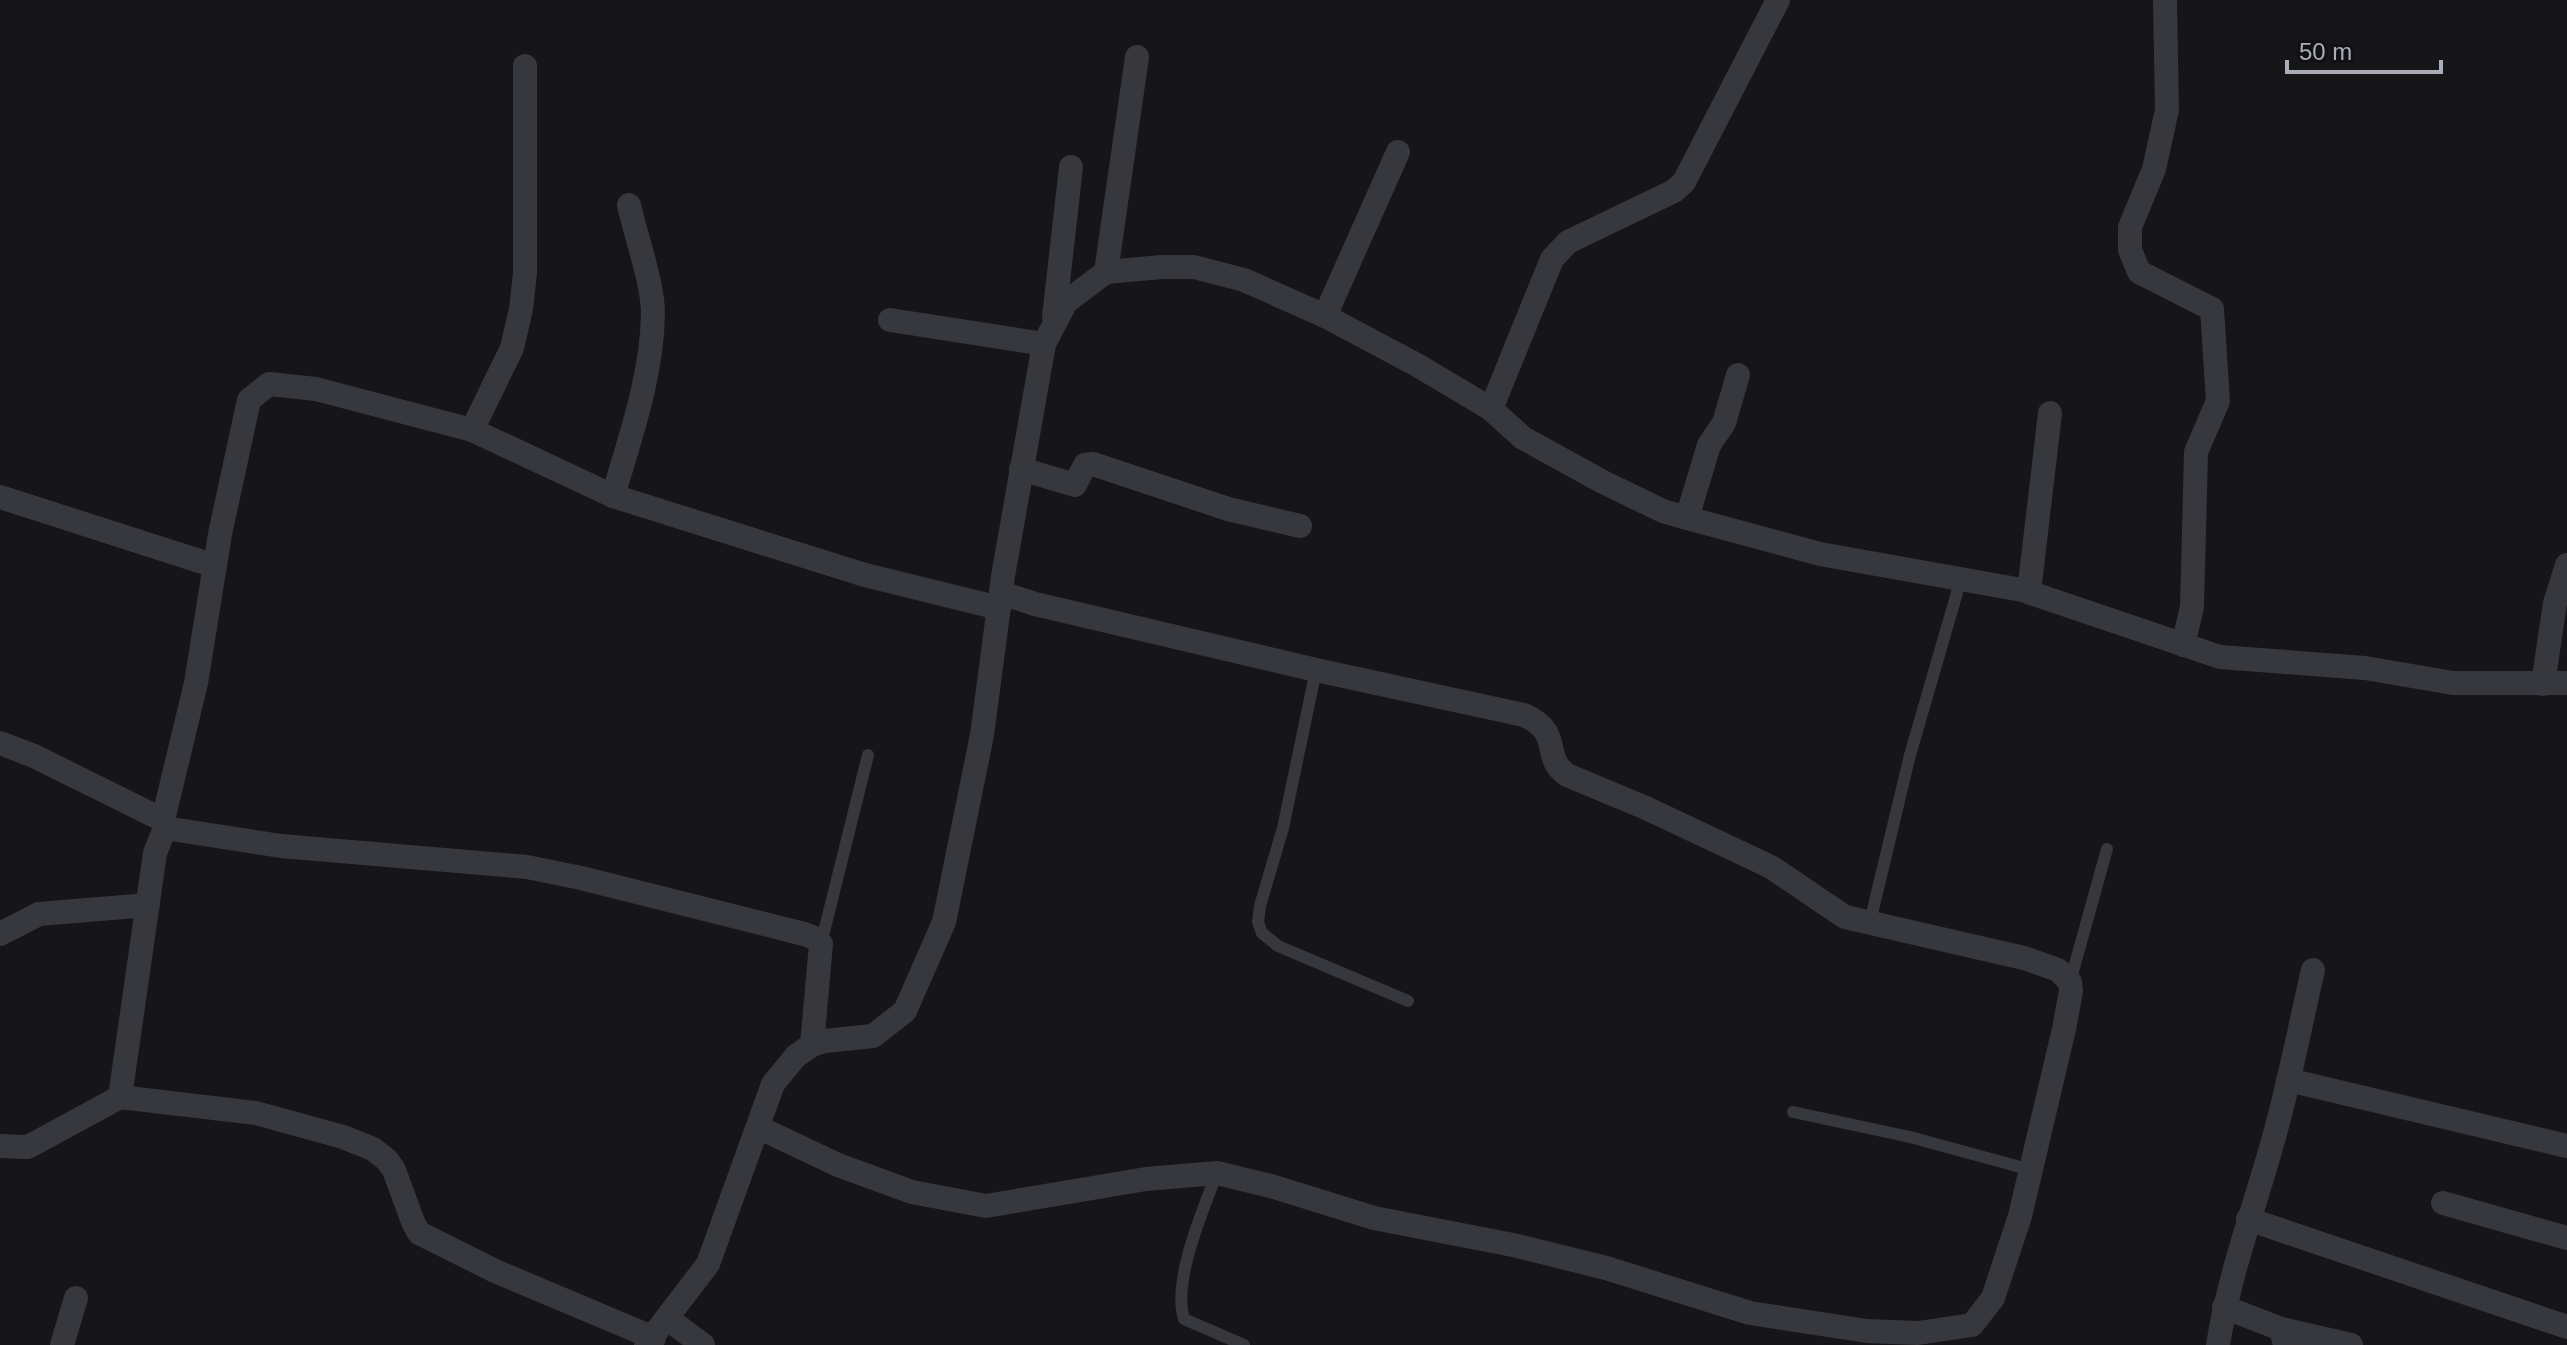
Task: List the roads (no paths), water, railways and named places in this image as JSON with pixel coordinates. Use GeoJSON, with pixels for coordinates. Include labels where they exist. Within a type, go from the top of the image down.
{"type":"FeatureCollection","features":[{"type":"Feature","properties":{"kind":"street"},"geometry":{"type":"LineString","coordinates":[[1491,409],[1558,250],[1568,242],[1665,196],[1684,182],[1778,0]]}},
{"type":"Feature","properties":{"kind":"street"},"geometry":{"type":"LineString","coordinates":[[2165,0],[2167,110],[2154,169],[2130,227],[2130,250],[2139,272],[2212,309],[2218,401],[2196,452],[2192,607],[2183,645]]}},
{"type":"Feature","properties":{"kind":"street"},"geometry":{"type":"LineString","coordinates":[[1106,272],[1137,57]]}},
{"type":"Feature","properties":{"kind":"street"},"geometry":{"type":"LineString","coordinates":[[472,430],[512,348],[521,309],[525,273],[525,66]]}},
{"type":"Feature","properties":{"kind":"street"},"geometry":{"type":"LineString","coordinates":[[1325,316],[1398,152]]}},
{"type":"Feature","properties":{"kind":"street"},"geometry":{"type":"LineString","coordinates":[[656,1334],[708,1264],[773,1084],[796,1056],[812,1045],[873,1036],[905,1011],[944,922],[982,735],[1021,469],[1048,334],[1071,167]]}},
{"type":"Feature","properties":{"kind":"street"},"geometry":{"type":"LineString","coordinates":[[613,496],[637,414],[653,312],[629,205]]}},
{"type":"Feature","properties":{"kind":"street"},"geometry":{"type":"LineString","coordinates":[[1048,334],[1066,302],[1106,272],[1194,267],[1244,280],[1325,316],[1491,409],[1523,438],[1638,499],[1687,518],[1820,554],[2029,592],[2220,657],[2365,668],[2453,683],[2555,683],[2555,603],[2567,565]]}},
{"type":"Feature","properties":{"kind":"street"},"geometry":{"type":"LineString","coordinates":[[890,320],[1048,334]]}},
{"type":"Feature","properties":{"kind":"street"},"geometry":{"type":"LineString","coordinates":[[1687,518],[1709,445],[1724,423],[1738,375]]}},
{"type":"Feature","properties":{"kind":"street"},"geometry":{"type":"LineString","coordinates":[[120,1097],[155,853],[196,683],[215,566],[249,400],[269,384],[316,389],[472,430],[613,496],[865,575],[1035,604],[1524,715],[1541,722],[1558,767],[1567,775],[1771,867],[1845,917],[2024,958],[2058,970],[2070,982],[2071,991],[2020,1216],[1993,1298],[1972,1325],[1918,1333],[1864,1338],[1750,1313],[1606,1268],[1513,1245],[1374,1218],[1217,1173],[1146,1179],[986,1206],[912,1192],[838,1165],[758,1127]]}},
{"type":"Feature","properties":{"kind":"street"},"geometry":{"type":"LineString","coordinates":[[2029,592],[2050,413]]}},
{"type":"Feature","properties":{"kind":"street"},"geometry":{"type":"LineString","coordinates":[[1021,469],[1075,485],[1085,465],[1093,464],[1228,509],[1300,526]]}},
{"type":"Feature","properties":{"kind":"street"},"geometry":{"type":"LineString","coordinates":[[0,497],[215,566]]}},
{"type":"Feature","properties":{"kind":"street"},"geometry":{"type":"LineString","coordinates":[[0,743],[34,756],[164,824],[281,846],[527,867],[596,881],[815,938],[821,944],[812,1045]]}},
{"type":"Feature","properties":{"kind":"street"},"geometry":{"type":"LineString","coordinates":[[0,934],[39,914],[148,905]]}},
{"type":"Feature","properties":{"kind":"street"},"geometry":{"type":"LineString","coordinates":[[2218,1345],[2224,1307],[2277,1127],[2313,970]]}},
{"type":"Feature","properties":{"kind":"street"},"geometry":{"type":"LineString","coordinates":[[2288,1080],[2567,1146]]}},
{"type":"Feature","properties":{"kind":"street"},"geometry":{"type":"LineString","coordinates":[[0,1146],[28,1147],[120,1097],[256,1113],[343,1137],[373,1149],[387,1160],[419,1233],[495,1271],[656,1334],[703,1345]]}},
{"type":"Feature","properties":{"kind":"street"},"geometry":{"type":"LineString","coordinates":[[2443,1203],[2567,1238]]}},
{"type":"Feature","properties":{"kind":"street"},"geometry":{"type":"LineString","coordinates":[[2248,1219],[2567,1327]]}},
{"type":"Feature","properties":{"kind":"street"},"geometry":{"type":"LineString","coordinates":[[62,1345],[76,1298]]}},
{"type":"Feature","properties":{"kind":"street"},"geometry":{"type":"LineString","coordinates":[[2224,1307],[2283,1337],[2351,1345]]}},
{"type":"Feature","properties":{"kind":"lane"},"geometry":{"type":"LineString","coordinates":[[1870,922],[1910,755],[1961,579]]}},
{"type":"Feature","properties":{"kind":"lane"},"geometry":{"type":"LineString","coordinates":[[1316,670],[1283,828],[1258,922],[1262,933],[1278,946],[1408,1001]]}},
{"type":"Feature","properties":{"kind":"lane"},"geometry":{"type":"LineString","coordinates":[[821,944],[868,755]]}},
{"type":"Feature","properties":{"kind":"lane"},"geometry":{"type":"LineString","coordinates":[[2070,982],[2107,849]]}},
{"type":"Feature","properties":{"kind":"lane"},"geometry":{"type":"LineString","coordinates":[[1793,1112],[1910,1137],[2031,1170]]}},
{"type":"Feature","properties":{"kind":"lane"},"geometry":{"type":"LineString","coordinates":[[1217,1173],[1194,1234],[1180,1307],[1184,1319],[1244,1345]]}}]}
